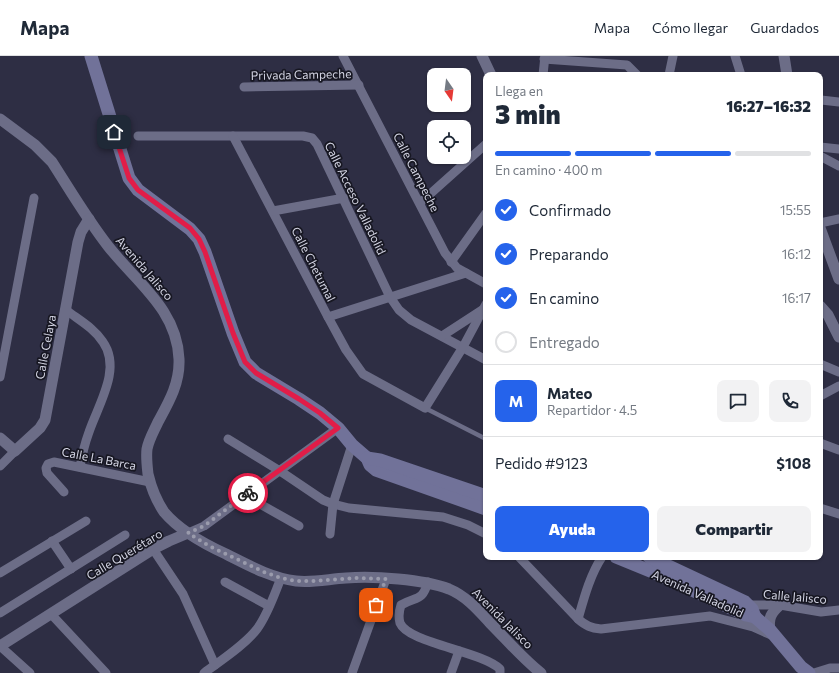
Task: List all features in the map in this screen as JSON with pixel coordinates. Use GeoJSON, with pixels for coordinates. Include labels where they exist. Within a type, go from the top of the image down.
{"type":"FeatureCollection","features":[{"type":"Feature","properties":{"kind":"main road"},"geometry":{"type":"LineString","coordinates":[[91,56],[129,178],[138,190],[190,228],[199,239],[245,362],[256,373],[320,413],[338,428],[376,470],[483,508]]}},
{"type":"Feature","properties":{"kind":"main road"},"geometry":{"type":"LineString","coordinates":[[366,458],[380,460],[483,495]]}},
{"type":"Feature","properties":{"kind":"main road","name":"Avenida Valladolid"},"geometry":{"type":"LineString","coordinates":[[623,560],[660,575],[746,615],[752,611],[746,602],[655,560]]}},
{"type":"Feature","properties":{"kind":"main road"},"geometry":{"type":"LineString","coordinates":[[752,611],[804,671]]}},
{"type":"Feature","properties":{"kind":"street","name":"Calle Campeche"},"geometry":{"type":"LineString","coordinates":[[343,56],[445,253],[451,262],[466,273],[483,282]]}},
{"type":"Feature","properties":{"kind":"street"},"geometry":{"type":"LineString","coordinates":[[482,56],[490,72]]}},
{"type":"Feature","properties":{"kind":"street"},"geometry":{"type":"LineString","coordinates":[[669,72],[672,56]]}},
{"type":"Feature","properties":{"kind":"street"},"geometry":{"type":"LineString","coordinates":[[735,56],[740,72]]}},
{"type":"Feature","properties":{"kind":"street"},"geometry":{"type":"LineString","coordinates":[[784,56],[787,72]]}},
{"type":"Feature","properties":{"kind":"street"},"geometry":{"type":"LineString","coordinates":[[543,72],[544,58],[628,60],[635,72]]}},
{"type":"Feature","properties":{"kind":"street","name":"Privada Campeche"},"geometry":{"type":"LineString","coordinates":[[244,87],[359,85]]}},
{"type":"Feature","properties":{"kind":"street"},"geometry":{"type":"LineString","coordinates":[[823,100],[839,102]]}},
{"type":"Feature","properties":{"kind":"street","name":"Avenida Jalisco"},"geometry":{"type":"LineString","coordinates":[[0,119],[44,152],[109,248],[164,311],[171,324],[177,341],[179,360],[178,377],[174,392],[150,439],[146,461],[150,482],[155,497],[173,521],[188,533],[209,546],[264,572],[281,578],[296,581],[357,578],[386,579],[428,582],[448,589],[460,594],[472,604],[530,664],[541,673]]}},
{"type":"Feature","properties":{"kind":"street","name":"Calle Acceso Valladolid"},"geometry":{"type":"LineString","coordinates":[[138,136],[303,136],[312,138],[317,144],[344,198],[390,297],[399,310],[411,320],[483,358]]}},
{"type":"Feature","properties":{"kind":"street","name":"Calle Chetumal"},"geometry":{"type":"LineString","coordinates":[[234,136],[328,317],[466,273]]}},
{"type":"Feature","properties":{"kind":"street"},"geometry":{"type":"LineString","coordinates":[[420,204],[483,147]]}},
{"type":"Feature","properties":{"kind":"street"},"geometry":{"type":"LineString","coordinates":[[823,147],[839,149]]}},
{"type":"Feature","properties":{"kind":"street"},"geometry":{"type":"LineString","coordinates":[[823,158],[839,166]]}},
{"type":"Feature","properties":{"kind":"street"},"geometry":{"type":"LineString","coordinates":[[0,378],[34,198]]}},
{"type":"Feature","properties":{"kind":"street"},"geometry":{"type":"LineString","coordinates":[[273,211],[344,198]]}},
{"type":"Feature","properties":{"kind":"street"},"geometry":{"type":"LineString","coordinates":[[451,262],[483,217]]}},
{"type":"Feature","properties":{"kind":"street","name":"Calle Celaya"},"geometry":{"type":"LineString","coordinates":[[0,466],[40,428],[45,420],[78,242],[81,232],[89,218]]}},
{"type":"Feature","properties":{"kind":"street"},"geometry":{"type":"LineString","coordinates":[[823,222],[839,219]]}},
{"type":"Feature","properties":{"kind":"street"},"geometry":{"type":"LineString","coordinates":[[823,234],[835,258],[839,279]]}},
{"type":"Feature","properties":{"kind":"street"},"geometry":{"type":"LineString","coordinates":[[442,336],[483,307]]}},
{"type":"Feature","properties":{"kind":"street"},"geometry":{"type":"LineString","coordinates":[[823,309],[828,315],[839,337]]}},
{"type":"Feature","properties":{"kind":"street"},"geometry":{"type":"LineString","coordinates":[[66,310],[93,330],[104,342],[110,356],[110,373],[106,388],[89,431],[80,467]]}},
{"type":"Feature","properties":{"kind":"street"},"geometry":{"type":"LineString","coordinates":[[328,317],[346,350],[363,374],[425,408],[463,347],[483,310]]}},
{"type":"Feature","properties":{"kind":"street"},"geometry":{"type":"LineString","coordinates":[[823,365],[839,372]]}},
{"type":"Feature","properties":{"kind":"street"},"geometry":{"type":"LineString","coordinates":[[823,394],[839,386]]}},
{"type":"Feature","properties":{"kind":"street","name":"Calle Querétaro"},"geometry":{"type":"LineString","coordinates":[[0,646],[153,549],[204,526],[244,495],[280,471],[338,428]]}},
{"type":"Feature","properties":{"kind":"street"},"geometry":{"type":"LineString","coordinates":[[0,438],[15,451]]}},
{"type":"Feature","properties":{"kind":"street"},"geometry":{"type":"LineString","coordinates":[[228,439],[323,500],[333,504],[349,508],[443,517],[468,525],[483,532]]}},
{"type":"Feature","properties":{"kind":"street"},"geometry":{"type":"LineString","coordinates":[[823,444],[839,450]]}},
{"type":"Feature","properties":{"kind":"street"},"geometry":{"type":"LineString","coordinates":[[330,534],[333,504],[352,445]]}},
{"type":"Feature","properties":{"kind":"street","name":"Calle La Barca"},"geometry":{"type":"LineString","coordinates":[[64,492],[47,473],[46,468],[48,464],[54,462],[150,482]]}},
{"type":"Feature","properties":{"kind":"street"},"geometry":{"type":"LineString","coordinates":[[244,495],[299,526]]}},
{"type":"Feature","properties":{"kind":"street"},"geometry":{"type":"LineString","coordinates":[[823,509],[839,514]]}},
{"type":"Feature","properties":{"kind":"street"},"geometry":{"type":"LineString","coordinates":[[0,573],[86,521]]}},
{"type":"Feature","properties":{"kind":"street"},"geometry":{"type":"LineString","coordinates":[[0,613],[125,535]]}},
{"type":"Feature","properties":{"kind":"street"},"geometry":{"type":"LineString","coordinates":[[52,541],[71,569]]}},
{"type":"Feature","properties":{"kind":"street"},"geometry":{"type":"LineString","coordinates":[[153,549],[183,594],[215,665]]}},
{"type":"Feature","properties":{"kind":"street"},"geometry":{"type":"LineString","coordinates":[[522,560],[578,619],[585,625],[592,628],[601,629],[710,616],[753,627],[773,634]]}},
{"type":"Feature","properties":{"kind":"street"},"geometry":{"type":"LineString","coordinates":[[578,619],[584,599],[600,560]]}},
{"type":"Feature","properties":{"kind":"street"},"geometry":{"type":"LineString","coordinates":[[204,673],[250,637],[258,628],[281,578]]}},
{"type":"Feature","properties":{"kind":"street"},"geometry":{"type":"LineString","coordinates":[[354,673],[386,579]]}},
{"type":"Feature","properties":{"kind":"street"},"geometry":{"type":"LineString","coordinates":[[225,582],[269,606]]}},
{"type":"Feature","properties":{"kind":"street"},"geometry":{"type":"LineString","coordinates":[[428,582],[425,593],[402,605],[399,614],[401,624],[408,632],[418,637],[479,657],[496,665],[500,671]]}},
{"type":"Feature","properties":{"kind":"street"},"geometry":{"type":"LineString","coordinates":[[773,634],[769,620],[770,615],[780,605]]}},
{"type":"Feature","properties":{"kind":"street","name":"Calle Jalisco"},"geometry":{"type":"LineString","coordinates":[[752,611],[780,605],[821,612],[839,610]]}},
{"type":"Feature","properties":{"kind":"street"},"geometry":{"type":"LineString","coordinates":[[51,614],[106,673]]}},
{"type":"Feature","properties":{"kind":"street"},"geometry":{"type":"LineString","coordinates":[[0,646],[30,673]]}},
{"type":"Feature","properties":{"kind":"street"},"geometry":{"type":"LineString","coordinates":[[450,673],[459,651]]}},
{"type":"Feature","properties":{"kind":"street"},"geometry":{"type":"LineString","coordinates":[[814,673],[830,668],[839,668]]}},
{"type":"Feature","properties":{"kind":"lane"},"geometry":{"type":"LineString","coordinates":[[425,408],[483,437]]}},
{"type":"Feature","properties":{"kind":"way so far"},"geometry":{"type":"LineString","coordinates":[[248,493],[204,526],[188,533],[209,546],[264,572],[281,578],[296,581],[346,578],[386,579],[376,605]]}},
{"type":"Feature","properties":{"kind":"route"},"geometry":{"type":"LineString","coordinates":[[114,132],[129,178],[138,190],[190,228],[199,239],[205,252],[239,350],[245,362],[256,373],[320,413],[338,428],[248,493]]}}]}
